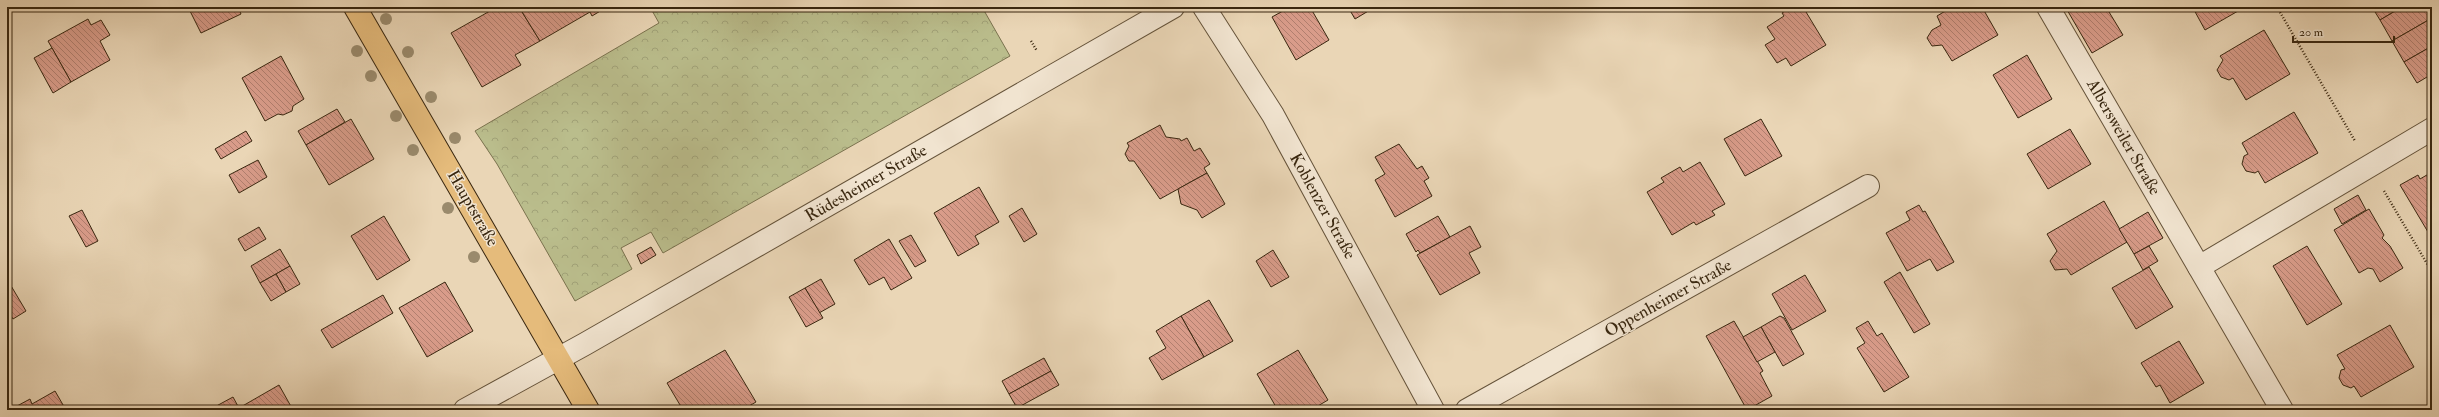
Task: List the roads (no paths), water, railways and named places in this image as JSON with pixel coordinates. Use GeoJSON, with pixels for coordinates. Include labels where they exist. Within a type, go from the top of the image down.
{"type":"FeatureCollection","features":[{"type":"Feature","properties":{"kind":"main road","name":"Hauptstraße"},"geometry":{"type":"LineString","coordinates":[[355,7],[588,410]]}},
{"type":"Feature","properties":{"kind":"street","name":"Rüdesheimer Straße"},"geometry":{"type":"LineString","coordinates":[[465,410],[1173,7]]}},
{"type":"Feature","properties":{"kind":"street","name":"Koblenzer Straße"},"geometry":{"type":"LineString","coordinates":[[1204,7],[1273,115],[1433,410]]}},
{"type":"Feature","properties":{"kind":"street","name":"Albersweiler Straße"},"geometry":{"type":"LineString","coordinates":[[2048,7],[2282,410]]}},
{"type":"Feature","properties":{"kind":"street"},"geometry":{"type":"LineString","coordinates":[[2199,267],[2432,129]]}},
{"type":"Feature","properties":{"kind":"street","name":"Oppenheimer Straße"},"geometry":{"type":"LineString","coordinates":[[1467,410],[1868,186]]}}]}
